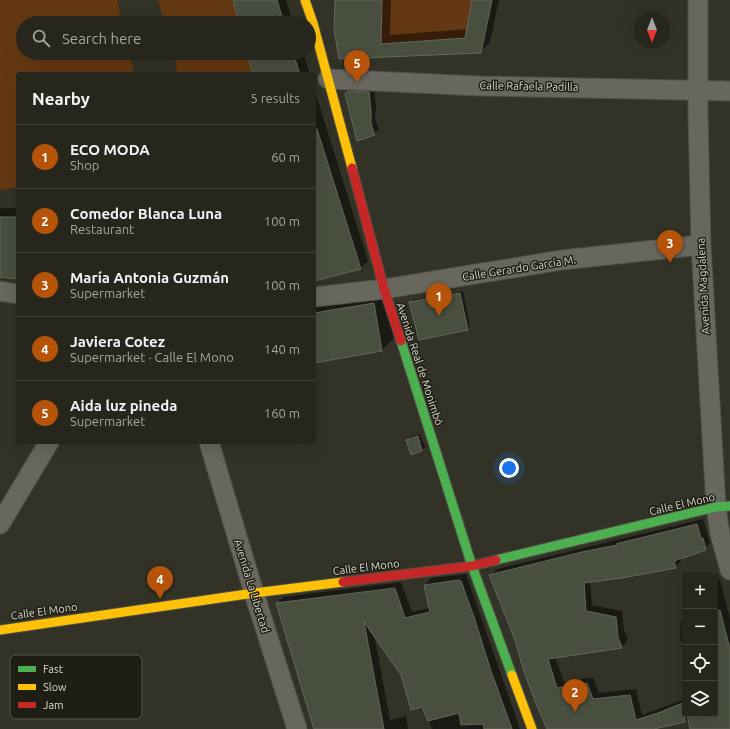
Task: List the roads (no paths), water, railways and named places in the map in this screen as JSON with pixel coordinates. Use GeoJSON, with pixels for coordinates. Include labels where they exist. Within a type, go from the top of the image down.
{"type":"FeatureCollection","features":[{"type":"Feature","properties":{"kind":"street","name":"Avenida Real de Monimbó"},"geometry":{"type":"LineString","coordinates":[[305,0],[311,16]]}},
{"type":"Feature","properties":{"kind":"street"},"geometry":{"type":"LineString","coordinates":[[314,16],[316,0]]}},
{"type":"Feature","properties":{"kind":"street","name":"Avenida Magdalena"},"geometry":{"type":"LineString","coordinates":[[698,0],[701,245],[723,507],[720,534],[730,570]]}},
{"type":"Feature","properties":{"kind":"street","name":"Avenida Real de Monimbó"},"geometry":{"type":"LineString","coordinates":[[316,34],[384,289],[472,566],[532,729]]}},
{"type":"Feature","properties":{"kind":"street","name":"Calle Rafaela Padilla"},"geometry":{"type":"LineString","coordinates":[[328,80],[480,86],[730,90]]}},
{"type":"Feature","properties":{"kind":"street","name":"Calle Gerardo García M."},"geometry":{"type":"LineString","coordinates":[[316,297],[384,289],[562,260],[701,245]]}},
{"type":"Feature","properties":{"kind":"street"},"geometry":{"type":"LineString","coordinates":[[0,291],[16,294]]}},
{"type":"Feature","properties":{"kind":"street"},"geometry":{"type":"LineString","coordinates":[[0,524],[48,444]]}},
{"type":"Feature","properties":{"kind":"street","name":"Avenida La Libertad"},"geometry":{"type":"LineString","coordinates":[[209,444],[297,729]]}},
{"type":"Feature","properties":{"kind":"street","name":"Calle El Mono"},"geometry":{"type":"LineString","coordinates":[[0,630],[254,593],[472,566],[723,507]]}},
{"type":"Feature","properties":{"kind":"place","name":"Aida luz pineda"},"geometry":{"type":"Point","coordinates":[357,83]}},
{"type":"Feature","properties":{"kind":"place","name":"María Antonia Guzmán"},"geometry":{"type":"Point","coordinates":[670,263]}},
{"type":"Feature","properties":{"kind":"place","name":"ECO MODA"},"geometry":{"type":"Point","coordinates":[439,316]}},
{"type":"Feature","properties":{"kind":"place","name":"Javiera Cotez"},"geometry":{"type":"Point","coordinates":[160,599]}},
{"type":"Feature","properties":{"kind":"place","name":"Comedor Blanca Luna"},"geometry":{"type":"Point","coordinates":[575,712]}}]}
